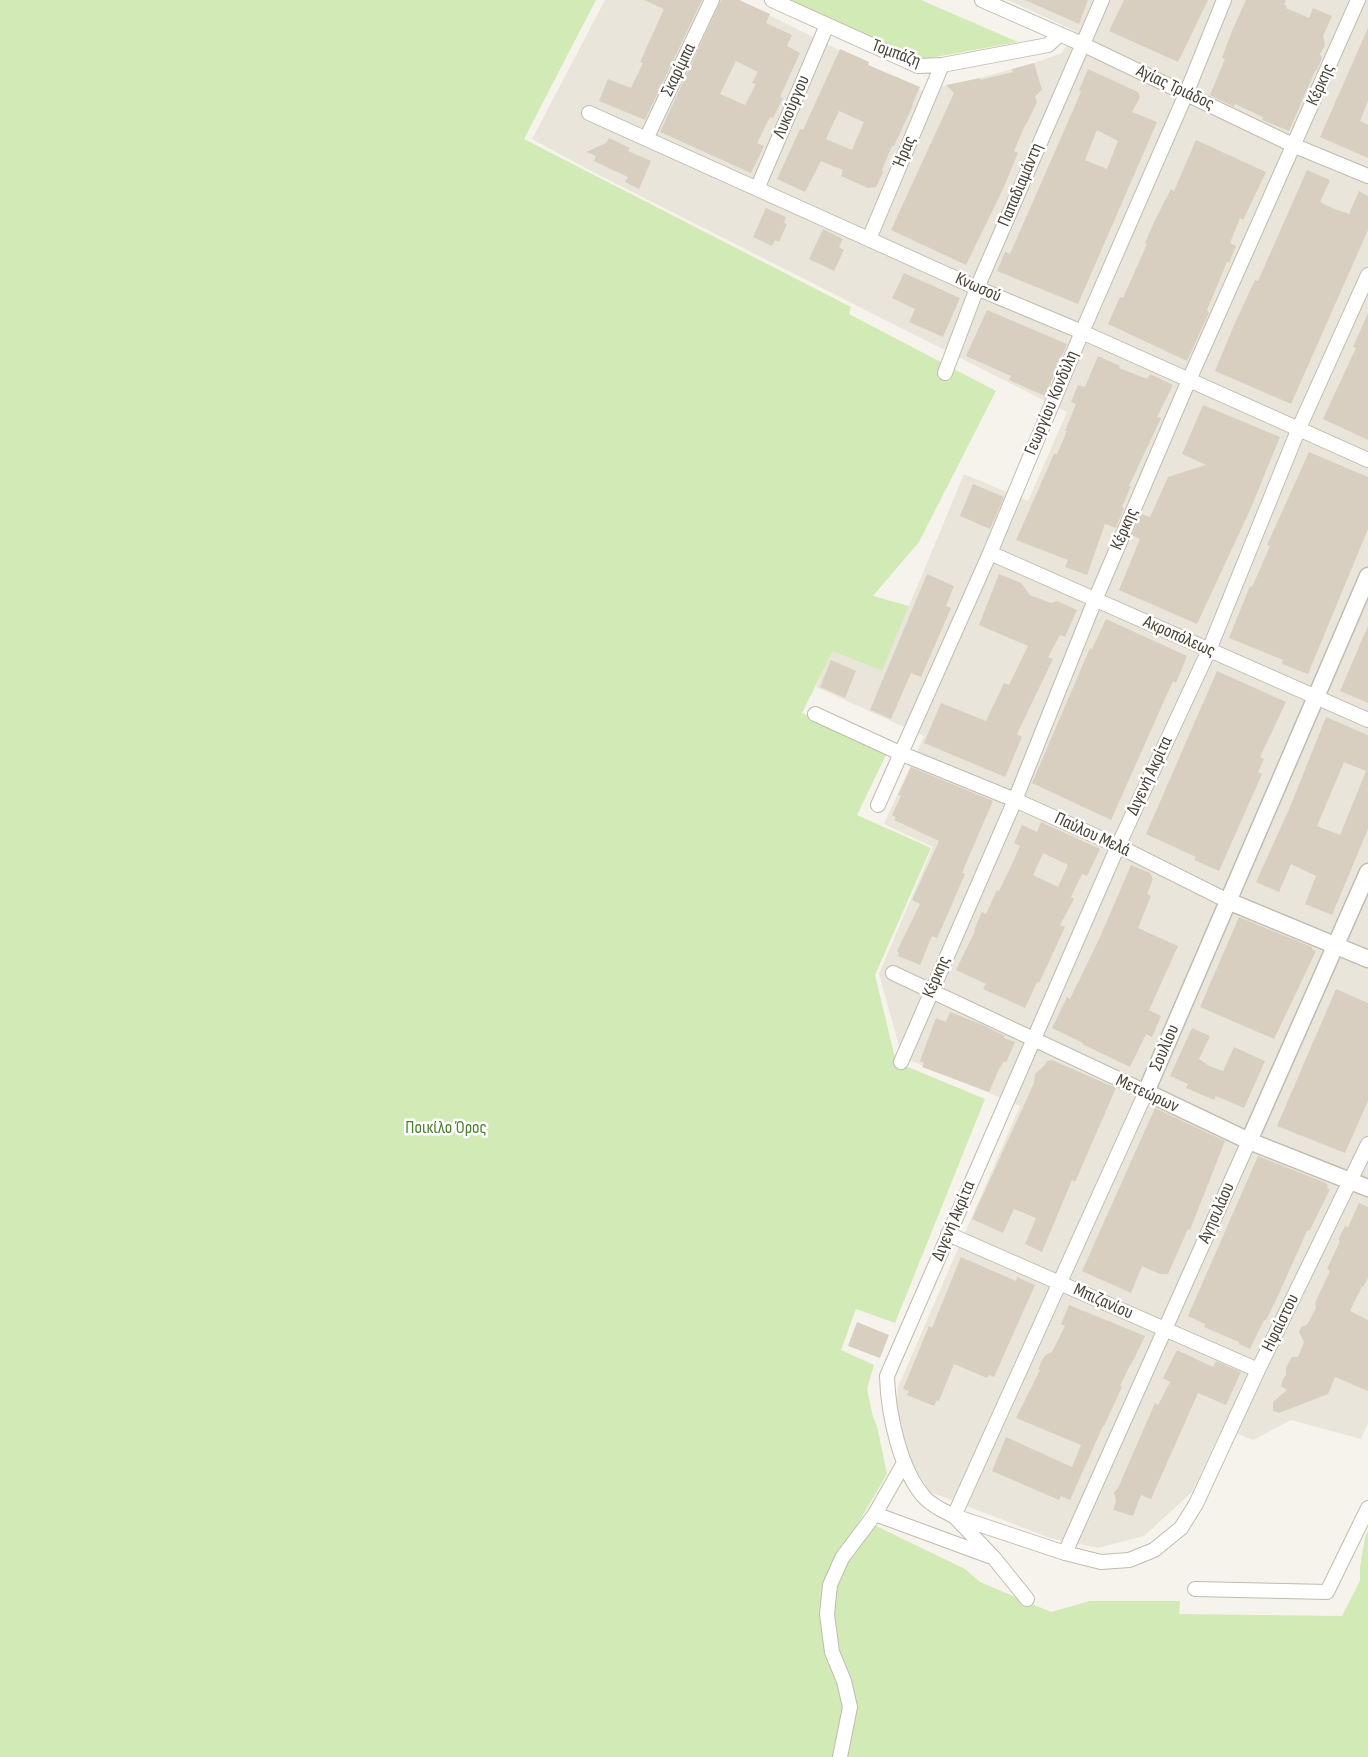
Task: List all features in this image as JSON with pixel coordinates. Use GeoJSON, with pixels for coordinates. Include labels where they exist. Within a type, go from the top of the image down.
{"type":"FeatureCollection","features":[{"type":"Feature","properties":{"kind":"street","name":"Σκαρίμπα"},"geometry":{"type":"LineString","coordinates":[[646,139],[712,0]]}},
{"type":"Feature","properties":{"kind":"street","name":"Τομπάζη"},"geometry":{"type":"LineString","coordinates":[[772,0],[918,66],[942,65],[1048,45],[1060,34]]}},
{"type":"Feature","properties":{"kind":"street","name":"Αγίας Τριάδος"},"geometry":{"type":"LineString","coordinates":[[982,0],[1082,44],[1294,146],[1368,176]]}},
{"type":"Feature","properties":{"kind":"street","name":"Παπαδιαμάντη"},"geometry":{"type":"LineString","coordinates":[[945,373],[977,288],[1102,0]]}},
{"type":"Feature","properties":{"kind":"street","name":"Γεωργίου Κονδύλη"},"geometry":{"type":"LineString","coordinates":[[878,805],[990,553],[1224,0]]}},
{"type":"Feature","properties":{"kind":"street","name":"Κέρκης"},"geometry":{"type":"LineString","coordinates":[[901,1062],[1014,800],[1095,600],[1189,380],[1358,0]]}},
{"type":"Feature","properties":{"kind":"street","name":"Λυκούργου"},"geometry":{"type":"LineString","coordinates":[[757,189],[827,26]]}},
{"type":"Feature","properties":{"kind":"street","name":"Ήρας"},"geometry":{"type":"LineString","coordinates":[[869,239],[942,65]]}},
{"type":"Feature","properties":{"kind":"street","name":"Κνωσού"},"geometry":{"type":"LineString","coordinates":[[589,113],[977,288],[1082,332],[1368,460]]}},
{"type":"Feature","properties":{"kind":"street","name":"Διγενή Ακρίτα"},"geometry":{"type":"LineString","coordinates":[[904,1463],[890,1411],[887,1376],[1118,846],[1209,650],[1299,428],[1368,275]]}},
{"type":"Feature","properties":{"kind":"street","name":"Ακροπόλεως"},"geometry":{"type":"LineString","coordinates":[[990,553],[1368,720]]}},
{"type":"Feature","properties":{"kind":"street","name":"Σουλίου"},"geometry":{"type":"LineString","coordinates":[[954,1516],[1146,1092],[1368,576]]}},
{"type":"Feature","properties":{"kind":"street","name":"Παύλου Μελά"},"geometry":{"type":"LineString","coordinates":[[814,714],[1118,846],[1228,901],[1368,959]]}},
{"type":"Feature","properties":{"kind":"street","name":"Αγησιλάου"},"geometry":{"type":"LineString","coordinates":[[1065,1553],[1368,872]]}},
{"type":"Feature","properties":{"kind":"street","name":"Μετεώρων"},"geometry":{"type":"LineString","coordinates":[[893,973],[1249,1141],[1368,1188]]}},
{"type":"Feature","properties":{"kind":"street","name":"Ηφαίστου"},"geometry":{"type":"LineString","coordinates":[[954,1516],[1065,1553],[1101,1562],[1129,1560],[1154,1550],[1181,1528],[1196,1504],[1258,1370],[1368,1144]]}},
{"type":"Feature","properties":{"kind":"street","name":"Μπιζανίου"},"geometry":{"type":"LineString","coordinates":[[948,1234],[1258,1370]]}},
{"type":"Feature","properties":{"kind":"street"},"geometry":{"type":"LineString","coordinates":[[904,1463],[916,1487],[927,1500],[938,1509],[954,1516],[994,1558],[1027,1599]]}},
{"type":"Feature","properties":{"kind":"street"},"geometry":{"type":"LineString","coordinates":[[840,1757],[850,1707],[844,1681],[832,1652],[827,1614],[830,1585],[842,1558],[875,1514],[904,1463]]}},
{"type":"Feature","properties":{"kind":"street"},"geometry":{"type":"LineString","coordinates":[[1195,1589],[1327,1592],[1368,1508]]}},
{"type":"Feature","properties":{"kind":"street"},"geometry":{"type":"LineString","coordinates":[[875,1514],[994,1558]]}},
{"type":"Feature","properties":{"kind":"shaded area"},"geometry":{"type":"Polygon","coordinates":[[[605,0],[739,0],[921,91],[980,78],[1062,53],[1075,31],[1008,0],[1368,0],[1368,1423],[1361,1439],[1291,1420],[1253,1440],[1222,1428],[1192,1492],[1144,1536],[1098,1548],[1050,1538],[930,1492],[911,1462],[896,1413],[898,1387],[1020,1106],[902,1057],[879,974],[933,847],[884,824],[924,736],[816,687],[833,650],[882,671],[964,474],[1028,501],[1067,412],[532,139],[605,0]]]}},
{"type":"Feature","properties":{"kind":"green space","name":"Ποικίλο Όρος"},"geometry":{"type":"Polygon","coordinates":[[[0,0],[596,0],[524,139],[851,307],[849,314],[996,391],[919,542],[873,596],[909,606],[882,671],[833,651],[802,713],[887,753],[857,815],[931,848],[875,975],[896,1062],[985,1099],[895,1323],[856,1309],[841,1350],[874,1365],[867,1389],[887,1474],[854,1530],[865,1535],[874,1525],[965,1569],[980,1582],[1051,1612],[1090,1601],[1180,1601],[1179,1614],[1342,1616],[1360,1581],[1360,1567],[1368,1531],[1368,1757],[0,1757],[0,0]]]}},
{"type":"Feature","properties":{"kind":"green space"},"geometry":{"type":"Polygon","coordinates":[[[790,0],[921,0],[1018,42],[919,60],[790,0]]]}},
{"type":"Feature","properties":{"kind":"building"},"geometry":{"type":"Polygon","coordinates":[[[644,0],[702,0],[645,120],[599,101],[608,79],[631,88],[643,63],[640,62],[664,9],[644,0]]]}},
{"type":"Feature","properties":{"kind":"building"},"geometry":{"type":"Polygon","coordinates":[[[721,0],[739,0],[770,14],[766,23],[792,35],[787,46],[800,53],[780,97],[783,98],[757,143],[764,146],[751,173],[660,132],[721,0]],[[736,61],[720,94],[745,105],[756,84],[752,83],[758,72],[736,61]]]}},
{"type":"Feature","properties":{"kind":"building"},"geometry":{"type":"Polygon","coordinates":[[[1025,0],[1088,0],[1079,24],[1025,0]]]}},
{"type":"Feature","properties":{"kind":"building"},"geometry":{"type":"Polygon","coordinates":[[[1124,0],[1208,0],[1178,62],[1109,31],[1124,0]]]}},
{"type":"Feature","properties":{"kind":"building"},"geometry":{"type":"Polygon","coordinates":[[[1246,0],[1286,0],[1284,5],[1287,6],[1286,8],[1309,18],[1313,8],[1332,16],[1323,36],[1325,45],[1320,54],[1322,58],[1289,131],[1262,120],[1263,117],[1235,104],[1234,107],[1210,95],[1225,59],[1222,58],[1232,31],[1246,0]]]}},
{"type":"Feature","properties":{"kind":"building"},"geometry":{"type":"Polygon","coordinates":[[[1368,28],[1368,101],[1360,121],[1368,125],[1368,158],[1320,137],[1368,28]]]}},
{"type":"Feature","properties":{"kind":"building"},"geometry":{"type":"Polygon","coordinates":[[[840,49],[869,62],[868,65],[920,87],[894,146],[892,146],[876,187],[868,188],[841,176],[843,170],[821,161],[805,192],[777,179],[800,129],[803,130],[840,49]],[[839,111],[826,139],[852,150],[864,122],[839,111]]]}},
{"type":"Feature","properties":{"kind":"building"},"geometry":{"type":"Polygon","coordinates":[[[1034,63],[1042,90],[1035,96],[1037,102],[1014,151],[1018,153],[966,265],[891,230],[954,93],[946,85],[1013,72],[1012,69],[1034,63]]]}},
{"type":"Feature","properties":{"kind":"building"},"geometry":{"type":"Polygon","coordinates":[[[1088,69],[1138,92],[1140,97],[1132,112],[1157,122],[1078,304],[997,271],[1005,252],[1010,254],[1081,92],[1079,90],[1088,69]],[[1097,130],[1085,160],[1107,169],[1118,141],[1097,130]]]}},
{"type":"Feature","properties":{"kind":"building"},"geometry":{"type":"Polygon","coordinates":[[[609,138],[630,148],[628,151],[651,161],[639,189],[625,182],[628,177],[594,161],[596,156],[586,152],[606,143],[609,138]]]}},
{"type":"Feature","properties":{"kind":"building"},"geometry":{"type":"Polygon","coordinates":[[[1196,140],[1266,172],[1243,220],[1240,218],[1230,243],[1236,246],[1229,263],[1227,262],[1207,310],[1209,313],[1187,361],[1108,324],[1120,297],[1123,298],[1155,220],[1171,189],[1174,191],[1196,140]]]}},
{"type":"Feature","properties":{"kind":"building"},"geometry":{"type":"Polygon","coordinates":[[[1307,170],[1330,180],[1320,202],[1332,208],[1349,214],[1359,191],[1368,196],[1368,230],[1291,404],[1215,371],[1234,325],[1255,280],[1258,281],[1307,170]]]}},
{"type":"Feature","properties":{"kind":"building"},"geometry":{"type":"Polygon","coordinates":[[[766,208],[786,217],[784,223],[787,224],[779,242],[775,240],[772,246],[753,237],[766,208]]]}},
{"type":"Feature","properties":{"kind":"building"},"geometry":{"type":"Polygon","coordinates":[[[823,229],[843,239],[839,247],[844,250],[834,271],[809,259],[823,229]]]}},
{"type":"Feature","properties":{"kind":"building"},"geometry":{"type":"Polygon","coordinates":[[[904,273],[960,298],[943,337],[909,322],[915,309],[892,298],[904,273]]]}},
{"type":"Feature","properties":{"kind":"building"},"geometry":{"type":"Polygon","coordinates":[[[987,310],[1067,344],[1045,396],[1009,380],[1011,376],[966,356],[987,310]]]}},
{"type":"Feature","properties":{"kind":"building"},"geometry":{"type":"Polygon","coordinates":[[[1368,313],[1368,440],[1323,419],[1356,348],[1353,347],[1368,313]]]}},
{"type":"Feature","properties":{"kind":"building"},"geometry":{"type":"Polygon","coordinates":[[[1098,356],[1120,366],[1119,368],[1147,379],[1150,374],[1173,385],[1157,417],[1161,418],[1129,486],[1131,486],[1116,528],[1105,524],[1087,575],[1065,567],[1068,560],[1016,540],[1054,454],[1057,454],[1067,431],[1065,431],[1076,404],[1071,402],[1078,385],[1085,387],[1098,356]]]}},
{"type":"Feature","properties":{"kind":"building"},"geometry":{"type":"Polygon","coordinates":[[[1203,405],[1280,437],[1250,510],[1197,624],[1119,590],[1140,539],[1132,535],[1141,514],[1150,517],[1168,477],[1206,465],[1182,454],[1203,405]]]}},
{"type":"Feature","properties":{"kind":"building"},"geometry":{"type":"Polygon","coordinates":[[[1309,452],[1368,477],[1368,529],[1308,674],[1282,664],[1283,660],[1229,638],[1250,586],[1252,587],[1270,546],[1267,545],[1309,452]]]}},
{"type":"Feature","properties":{"kind":"building"},"geometry":{"type":"Polygon","coordinates":[[[973,484],[1004,497],[990,529],[960,516],[973,484]]]}},
{"type":"Feature","properties":{"kind":"building"},"geometry":{"type":"Polygon","coordinates":[[[927,574],[954,586],[946,606],[951,608],[921,677],[911,673],[891,719],[870,710],[927,574]]]}},
{"type":"Feature","properties":{"kind":"building"},"geometry":{"type":"Polygon","coordinates":[[[999,574],[1021,583],[1030,595],[1051,603],[1057,601],[1077,610],[1065,637],[1060,635],[1048,657],[1053,659],[1017,734],[1022,737],[1005,777],[924,743],[941,703],[986,721],[1004,683],[1009,685],[1028,646],[979,625],[999,574]]]}},
{"type":"Feature","properties":{"kind":"building"},"geometry":{"type":"Polygon","coordinates":[[[1106,619],[1187,656],[1176,683],[1173,681],[1111,820],[1032,783],[1090,648],[1092,649],[1106,619]]]}},
{"type":"Feature","properties":{"kind":"building"},"geometry":{"type":"Polygon","coordinates":[[[1368,626],[1368,703],[1340,691],[1368,626]]]}},
{"type":"Feature","properties":{"kind":"building"},"geometry":{"type":"Polygon","coordinates":[[[831,660],[856,671],[845,698],[820,687],[831,660]]]}},
{"type":"Feature","properties":{"kind":"building"},"geometry":{"type":"Polygon","coordinates":[[[1217,671],[1286,702],[1260,757],[1264,759],[1258,772],[1262,774],[1219,871],[1194,860],[1196,857],[1146,834],[1217,671]]]}},
{"type":"Feature","properties":{"kind":"building"},"geometry":{"type":"Polygon","coordinates":[[[1326,717],[1368,735],[1368,829],[1332,915],[1305,904],[1316,876],[1291,864],[1279,892],[1256,882],[1290,807],[1326,717]],[[1344,762],[1317,826],[1340,835],[1366,771],[1344,762]]]}},
{"type":"Feature","properties":{"kind":"building"},"geometry":{"type":"Polygon","coordinates":[[[911,767],[993,801],[962,873],[965,874],[946,918],[937,938],[932,936],[920,965],[898,956],[897,951],[920,904],[912,900],[939,841],[894,820],[896,817],[892,815],[911,767]]]}},
{"type":"Feature","properties":{"kind":"building"},"geometry":{"type":"Polygon","coordinates":[[[1041,822],[1100,849],[1087,876],[1082,874],[1071,897],[1074,899],[1060,925],[1065,927],[1025,1008],[983,989],[986,984],[956,970],[982,912],[986,914],[1012,864],[1020,846],[1014,843],[1022,825],[1037,832],[1041,822]],[[1043,853],[1033,875],[1058,887],[1068,865],[1043,853]]]}},
{"type":"Feature","properties":{"kind":"building"},"geometry":{"type":"Polygon","coordinates":[[[1131,865],[1150,873],[1153,879],[1147,894],[1151,896],[1138,928],[1178,946],[1149,1010],[1161,1016],[1152,1037],[1146,1034],[1130,1067],[1052,1028],[1067,997],[1070,999],[1131,865]]]}},
{"type":"Feature","properties":{"kind":"building"},"geometry":{"type":"Polygon","coordinates":[[[1239,917],[1312,947],[1316,951],[1274,1039],[1200,1007],[1239,917]]]}},
{"type":"Feature","properties":{"kind":"building"},"geometry":{"type":"Polygon","coordinates":[[[1336,989],[1368,1003],[1368,1101],[1345,1153],[1277,1126],[1336,989]]]}},
{"type":"Feature","properties":{"kind":"building"},"geometry":{"type":"Polygon","coordinates":[[[950,1012],[983,1025],[1015,1042],[989,1092],[922,1067],[924,1063],[920,1061],[936,1018],[946,1022],[950,1012]]]}},
{"type":"Feature","properties":{"kind":"building"},"geometry":{"type":"Polygon","coordinates":[[[1192,1028],[1210,1036],[1199,1059],[1209,1066],[1223,1071],[1234,1047],[1265,1061],[1244,1108],[1216,1096],[1214,1100],[1186,1088],[1188,1084],[1170,1076],[1192,1028]]]}},
{"type":"Feature","properties":{"kind":"building"},"geometry":{"type":"Polygon","coordinates":[[[1052,1060],[1116,1088],[1075,1182],[1072,1180],[1042,1252],[1025,1244],[1036,1218],[1014,1209],[1003,1233],[972,1219],[1034,1083],[1035,1074],[1047,1061],[1052,1060]]]}},
{"type":"Feature","properties":{"kind":"building"},"geometry":{"type":"Polygon","coordinates":[[[1155,1108],[1225,1141],[1190,1230],[1188,1229],[1168,1274],[1160,1274],[1142,1266],[1131,1293],[1082,1271],[1155,1108]]]}},
{"type":"Feature","properties":{"kind":"building"},"geometry":{"type":"Polygon","coordinates":[[[1258,1156],[1326,1183],[1327,1188],[1330,1189],[1250,1349],[1204,1327],[1205,1324],[1188,1316],[1258,1156]]]}},
{"type":"Feature","properties":{"kind":"building"},"geometry":{"type":"Polygon","coordinates":[[[1359,1203],[1368,1207],[1368,1278],[1350,1311],[1368,1320],[1368,1391],[1335,1377],[1328,1394],[1279,1413],[1273,1411],[1273,1402],[1287,1390],[1281,1386],[1286,1375],[1286,1368],[1292,1357],[1298,1357],[1304,1342],[1299,1332],[1301,1327],[1307,1325],[1316,1308],[1315,1303],[1330,1271],[1327,1269],[1340,1241],[1338,1240],[1345,1226],[1348,1227],[1359,1203]]]}},
{"type":"Feature","properties":{"kind":"building"},"geometry":{"type":"Polygon","coordinates":[[[961,1257],[1016,1281],[1017,1277],[1035,1285],[994,1377],[989,1375],[987,1378],[954,1364],[939,1401],[937,1400],[934,1406],[907,1395],[909,1391],[903,1389],[929,1326],[932,1328],[961,1257]]]}},
{"type":"Feature","properties":{"kind":"building"},"geometry":{"type":"Polygon","coordinates":[[[1069,1305],[1145,1336],[1120,1386],[1122,1387],[1070,1500],[1061,1496],[1059,1500],[992,1471],[1006,1437],[1072,1467],[1081,1445],[1016,1418],[1045,1355],[1052,1352],[1065,1326],[1061,1324],[1069,1305]]]}},
{"type":"Feature","properties":{"kind":"building"},"geometry":{"type":"Polygon","coordinates":[[[857,1322],[889,1335],[880,1358],[848,1346],[857,1322]]]}},
{"type":"Feature","properties":{"kind":"building"},"geometry":{"type":"Polygon","coordinates":[[[1177,1350],[1213,1367],[1216,1361],[1241,1372],[1226,1405],[1198,1393],[1151,1499],[1141,1495],[1133,1516],[1113,1510],[1116,1501],[1114,1492],[1118,1488],[1155,1403],[1158,1405],[1170,1382],[1163,1378],[1177,1350]]]}}]}
